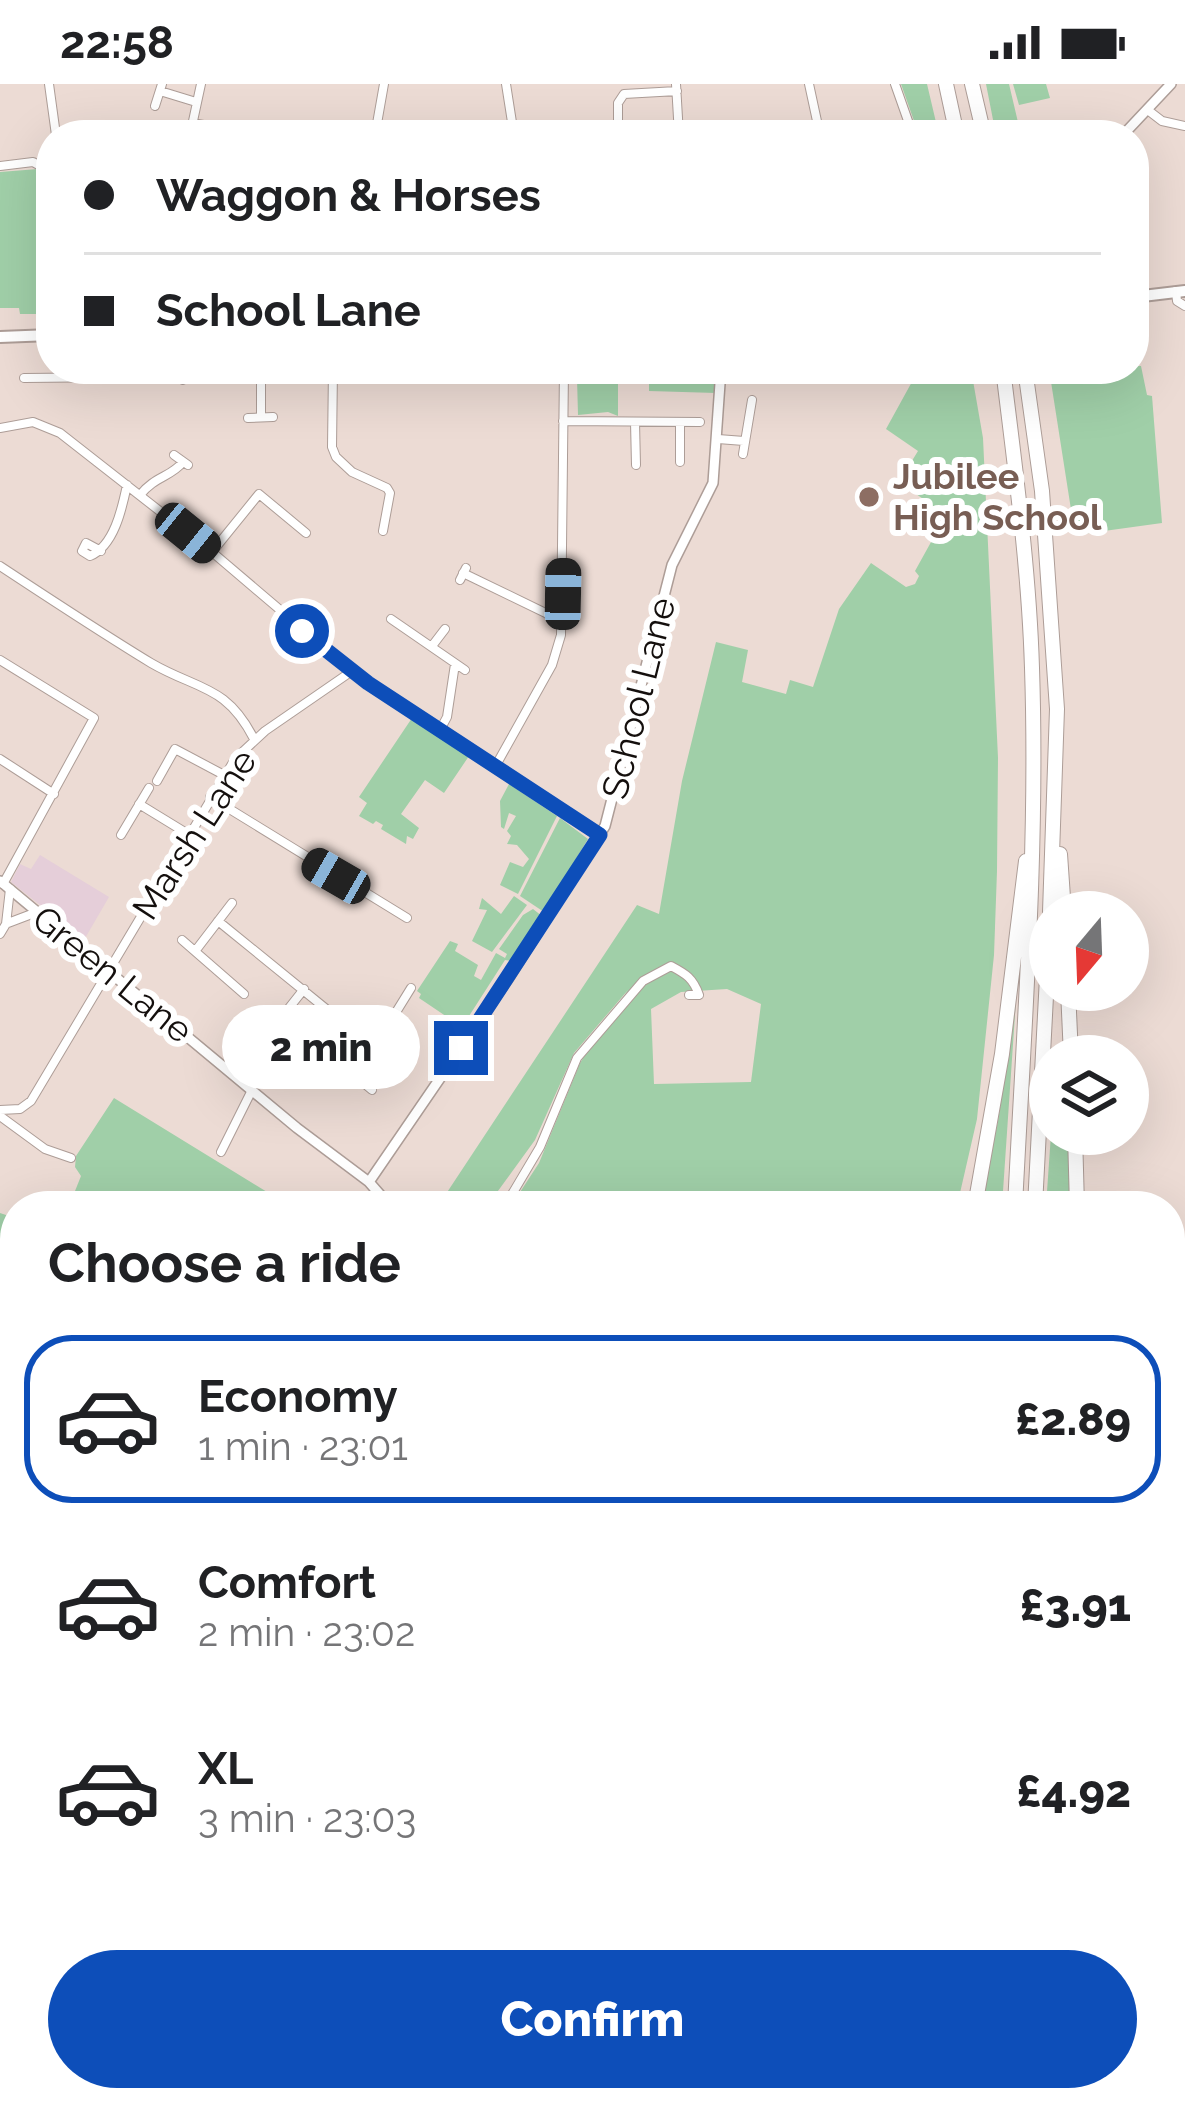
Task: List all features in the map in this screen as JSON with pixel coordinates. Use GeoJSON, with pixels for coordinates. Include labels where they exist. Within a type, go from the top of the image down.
{"type":"FeatureCollection","features":[{"type":"Feature","properties":{"kind":"highway"},"geometry":{"type":"LineString","coordinates":[[946,84],[954,120]]}},
{"type":"Feature","properties":{"kind":"highway"},"geometry":{"type":"LineString","coordinates":[[972,84],[980,120]]}},
{"type":"Feature","properties":{"kind":"highway"},"geometry":{"type":"LineString","coordinates":[[1005,384],[1032,666],[1028,994],[1016,1191]]}},
{"type":"Feature","properties":{"kind":"highway"},"geometry":{"type":"LineString","coordinates":[[1027,384],[1042,490],[1057,709],[1051,891]]}},
{"type":"Feature","properties":{"kind":"highway"},"geometry":{"type":"LineString","coordinates":[[1055,819],[1062,891]]}},
{"type":"Feature","properties":{"kind":"highway"},"geometry":{"type":"LineString","coordinates":[[978,1191],[1032,833]]}},
{"type":"Feature","properties":{"kind":"highway"},"geometry":{"type":"LineString","coordinates":[[1036,1191],[1045,1011]]}},
{"type":"Feature","properties":{"kind":"highway"},"geometry":{"type":"LineString","coordinates":[[1076,1155],[1077,1191]]}},
{"type":"Feature","properties":{"kind":"main road"},"geometry":{"type":"LineString","coordinates":[[1149,295],[1180,291]]}},
{"type":"Feature","properties":{"kind":"main road"},"geometry":{"type":"LineString","coordinates":[[0,338],[36,336]]}},
{"type":"Feature","properties":{"kind":"street"},"geometry":{"type":"LineString","coordinates":[[49,84],[54,120]]}},
{"type":"Feature","properties":{"kind":"street"},"geometry":{"type":"LineString","coordinates":[[192,120],[201,84]]}},
{"type":"Feature","properties":{"kind":"street"},"geometry":{"type":"LineString","coordinates":[[378,120],[384,84]]}},
{"type":"Feature","properties":{"kind":"street"},"geometry":{"type":"LineString","coordinates":[[506,84],[512,120]]}},
{"type":"Feature","properties":{"kind":"street"},"geometry":{"type":"LineString","coordinates":[[809,84],[817,120]]}},
{"type":"Feature","properties":{"kind":"street"},"geometry":{"type":"LineString","coordinates":[[895,84],[908,120]]}},
{"type":"Feature","properties":{"kind":"street"},"geometry":{"type":"LineString","coordinates":[[1139,120],[1171,84]]}},
{"type":"Feature","properties":{"kind":"street"},"geometry":{"type":"LineString","coordinates":[[155,106],[161,87],[196,102]]}},
{"type":"Feature","properties":{"kind":"street"},"geometry":{"type":"LineString","coordinates":[[618,120],[618,103],[624,94],[676,88],[678,120]]}},
{"type":"Feature","properties":{"kind":"street"},"geometry":{"type":"LineString","coordinates":[[1149,110],[1162,121],[1185,126]]}},
{"type":"Feature","properties":{"kind":"street"},"geometry":{"type":"LineString","coordinates":[[0,166],[36,164]]}},
{"type":"Feature","properties":{"kind":"street"},"geometry":{"type":"LineString","coordinates":[[1180,291],[1178,301],[1185,306]]}},
{"type":"Feature","properties":{"kind":"street"},"geometry":{"type":"LineString","coordinates":[[24,378],[36,377]]}},
{"type":"Feature","properties":{"kind":"street"},"geometry":{"type":"LineString","coordinates":[[261,384],[261,416]]}},
{"type":"Feature","properties":{"kind":"street"},"geometry":{"type":"LineString","coordinates":[[333,384],[332,448],[352,472],[388,488],[383,531]]}},
{"type":"Feature","properties":{"kind":"street"},"geometry":{"type":"LineString","coordinates":[[495,767],[552,665],[562,621],[564,384]]}},
{"type":"Feature","properties":{"kind":"street","name":"School Lane"},"geometry":{"type":"LineString","coordinates":[[369,1182],[508,980],[600,835],[620,778],[672,565],[713,483],[721,384]]}},
{"type":"Feature","properties":{"kind":"street"},"geometry":{"type":"LineString","coordinates":[[743,454],[752,400]]}},
{"type":"Feature","properties":{"kind":"street"},"geometry":{"type":"LineString","coordinates":[[248,418],[273,417]]}},
{"type":"Feature","properties":{"kind":"street"},"geometry":{"type":"LineString","coordinates":[[563,421],[700,422]]}},
{"type":"Feature","properties":{"kind":"street"},"geometry":{"type":"LineString","coordinates":[[0,428],[33,422],[48,426],[212,553],[352,671],[600,835]]}},
{"type":"Feature","properties":{"kind":"street"},"geometry":{"type":"LineString","coordinates":[[635,422],[636,465]]}},
{"type":"Feature","properties":{"kind":"street"},"geometry":{"type":"LineString","coordinates":[[680,422],[680,462]]}},
{"type":"Feature","properties":{"kind":"street"},"geometry":{"type":"LineString","coordinates":[[718,439],[744,441]]}},
{"type":"Feature","properties":{"kind":"street"},"geometry":{"type":"LineString","coordinates":[[140,495],[153,479],[177,469],[182,461]]}},
{"type":"Feature","properties":{"kind":"street"},"geometry":{"type":"LineString","coordinates":[[101,551],[118,519],[127,485]]}},
{"type":"Feature","properties":{"kind":"street"},"geometry":{"type":"LineString","coordinates":[[212,553],[259,494],[306,533]]}},
{"type":"Feature","properties":{"kind":"street"},"geometry":{"type":"LineString","coordinates":[[0,566],[154,664],[213,692],[238,712],[254,739]]}},
{"type":"Feature","properties":{"kind":"street"},"geometry":{"type":"LineString","coordinates":[[463,574],[562,621]]}},
{"type":"Feature","properties":{"kind":"street"},"geometry":{"type":"LineString","coordinates":[[391,619],[465,670]]}},
{"type":"Feature","properties":{"kind":"street"},"geometry":{"type":"LineString","coordinates":[[432,646],[445,629]]}},
{"type":"Feature","properties":{"kind":"street"},"geometry":{"type":"LineString","coordinates":[[0,660],[94,718],[4,885],[6,924],[0,934]]}},
{"type":"Feature","properties":{"kind":"street"},"geometry":{"type":"LineString","coordinates":[[440,730],[447,718],[455,664]]}},
{"type":"Feature","properties":{"kind":"street","name":"Marsh Lane"},"geometry":{"type":"LineString","coordinates":[[20,1109],[31,1101],[224,775],[254,739],[352,671]]}},
{"type":"Feature","properties":{"kind":"street"},"geometry":{"type":"LineString","coordinates":[[121,835],[178,745],[224,775]]}},
{"type":"Feature","properties":{"kind":"street"},"geometry":{"type":"LineString","coordinates":[[0,759],[54,794]]}},
{"type":"Feature","properties":{"kind":"street"},"geometry":{"type":"LineString","coordinates":[[209,797],[407,918]]}},
{"type":"Feature","properties":{"kind":"street"},"geometry":{"type":"LineString","coordinates":[[139,804],[188,834]]}},
{"type":"Feature","properties":{"kind":"street","name":"Green Lane"},"geometry":{"type":"LineString","coordinates":[[4,885],[377,1191]]}},
{"type":"Feature","properties":{"kind":"street"},"geometry":{"type":"LineString","coordinates":[[196,950],[232,903]]}},
{"type":"Feature","properties":{"kind":"street"},"geometry":{"type":"LineString","coordinates":[[6,924],[37,912]]}},
{"type":"Feature","properties":{"kind":"street"},"geometry":{"type":"LineString","coordinates":[[218,921],[341,1021],[379,1043]]}},
{"type":"Feature","properties":{"kind":"street"},"geometry":{"type":"LineString","coordinates":[[182,940],[244,994]]}},
{"type":"Feature","properties":{"kind":"street"},"geometry":{"type":"LineString","coordinates":[[514,1191],[540,1147],[577,1058],[621,1004],[643,981],[671,966],[689,976],[699,994],[689,995]]}},
{"type":"Feature","properties":{"kind":"street"},"geometry":{"type":"LineString","coordinates":[[356,1077],[411,988]]}},
{"type":"Feature","properties":{"kind":"street"},"geometry":{"type":"LineString","coordinates":[[236,1076],[304,989]]}},
{"type":"Feature","properties":{"kind":"street"},"geometry":{"type":"LineString","coordinates":[[337,1061],[372,1090]]}},
{"type":"Feature","properties":{"kind":"street"},"geometry":{"type":"LineString","coordinates":[[221,1152],[253,1090]]}},
{"type":"Feature","properties":{"kind":"street"},"geometry":{"type":"LineString","coordinates":[[0,1113],[20,1109],[16,1129]]}},
{"type":"Feature","properties":{"kind":"street"},"geometry":{"type":"LineString","coordinates":[[0,1113],[45,1149],[71,1158]]}},
{"type":"Feature","properties":{"kind":"shaded area"},"geometry":{"type":"Polygon","coordinates":[[[40,855],[109,897],[84,940],[11,882],[20,864],[31,869],[40,855]]]}},
{"type":"Feature","properties":{"kind":"green space"},"geometry":{"type":"Polygon","coordinates":[[[901,84],[927,84],[935,120],[914,120],[901,84]]]}},
{"type":"Feature","properties":{"kind":"green space"},"geometry":{"type":"Polygon","coordinates":[[[986,84],[1009,84],[1017,120],[993,120],[986,84]]]}},
{"type":"Feature","properties":{"kind":"green space"},"geometry":{"type":"Polygon","coordinates":[[[1013,84],[1046,84],[1050,98],[1019,105],[1013,84]]]}},
{"type":"Feature","properties":{"kind":"green space"},"geometry":{"type":"Polygon","coordinates":[[[36,169],[36,314],[0,308],[0,172],[36,169]]]}},
{"type":"Feature","properties":{"kind":"green space"},"geometry":{"type":"Polygon","coordinates":[[[577,384],[618,384],[618,416],[608,412],[578,415],[577,384]]]}},
{"type":"Feature","properties":{"kind":"green space"},"geometry":{"type":"Polygon","coordinates":[[[649,384],[716,384],[716,393],[649,391],[649,384]]]}},
{"type":"Feature","properties":{"kind":"green space"},"geometry":{"type":"Polygon","coordinates":[[[911,384],[974,384],[983,438],[998,758],[997,871],[994,955],[977,1119],[960,1191],[521,1191],[539,1163],[580,1063],[628,990],[574,1053],[535,1140],[498,1191],[448,1191],[637,905],[659,914],[682,781],[716,642],[748,650],[742,682],[786,694],[790,680],[813,687],[839,609],[871,563],[906,587],[915,584],[919,576],[915,571],[946,515],[899,482],[918,451],[886,429],[911,384]],[[727,989],[681,992],[651,1009],[654,1084],[751,1082],[761,1004],[727,989]]]}},
{"type":"Feature","properties":{"kind":"green space"},"geometry":{"type":"Polygon","coordinates":[[[1051,384],[1145,384],[1147,395],[1152,396],[1162,523],[1075,535],[1051,384]]]}},
{"type":"Feature","properties":{"kind":"green space"},"geometry":{"type":"Polygon","coordinates":[[[412,718],[469,756],[444,793],[425,780],[401,814],[419,828],[413,839],[407,836],[406,844],[381,829],[383,825],[359,816],[367,803],[359,797],[412,718]]]}},
{"type":"Feature","properties":{"kind":"green space"},"geometry":{"type":"Polygon","coordinates":[[[509,784],[557,816],[518,894],[500,885],[510,862],[523,867],[529,859],[517,845],[507,844],[511,836],[507,831],[516,816],[509,813],[504,829],[501,827],[500,801],[509,784]]]}},
{"type":"Feature","properties":{"kind":"green space"},"geometry":{"type":"Polygon","coordinates":[[[560,818],[588,839],[544,912],[520,896],[560,818]]]}},
{"type":"Feature","properties":{"kind":"green space"},"geometry":{"type":"Polygon","coordinates":[[[514,896],[527,905],[492,952],[472,941],[487,910],[479,909],[482,898],[501,914],[514,896]]]}},
{"type":"Feature","properties":{"kind":"green space"},"geometry":{"type":"Polygon","coordinates":[[[533,909],[542,916],[511,961],[505,960],[462,1027],[419,998],[417,991],[450,941],[458,944],[455,951],[478,965],[474,976],[481,980],[496,953],[505,958],[507,954],[499,949],[523,915],[533,909]]]}},
{"type":"Feature","properties":{"kind":"green space"},"geometry":{"type":"Polygon","coordinates":[[[1016,1000],[1003,1191],[983,1191],[1016,1000]]]}},
{"type":"Feature","properties":{"kind":"green space"},"geometry":{"type":"Polygon","coordinates":[[[114,1098],[266,1191],[75,1191],[81,1176],[75,1167],[76,1156],[114,1098]]]}},
{"type":"Feature","properties":{"kind":"green space"},"geometry":{"type":"Polygon","coordinates":[[[1050,1155],[1072,1155],[1073,1191],[1047,1191],[1050,1155]]]}},
{"type":"Feature","properties":{"kind":"place","name":"Jubilee High School"},"geometry":{"type":"Point","coordinates":[869,497]}},
{"type":"Feature","properties":{"kind":"route"},"geometry":{"type":"LineString","coordinates":[[302,631],[368,683],[600,835],[461,1048]]}}]}
